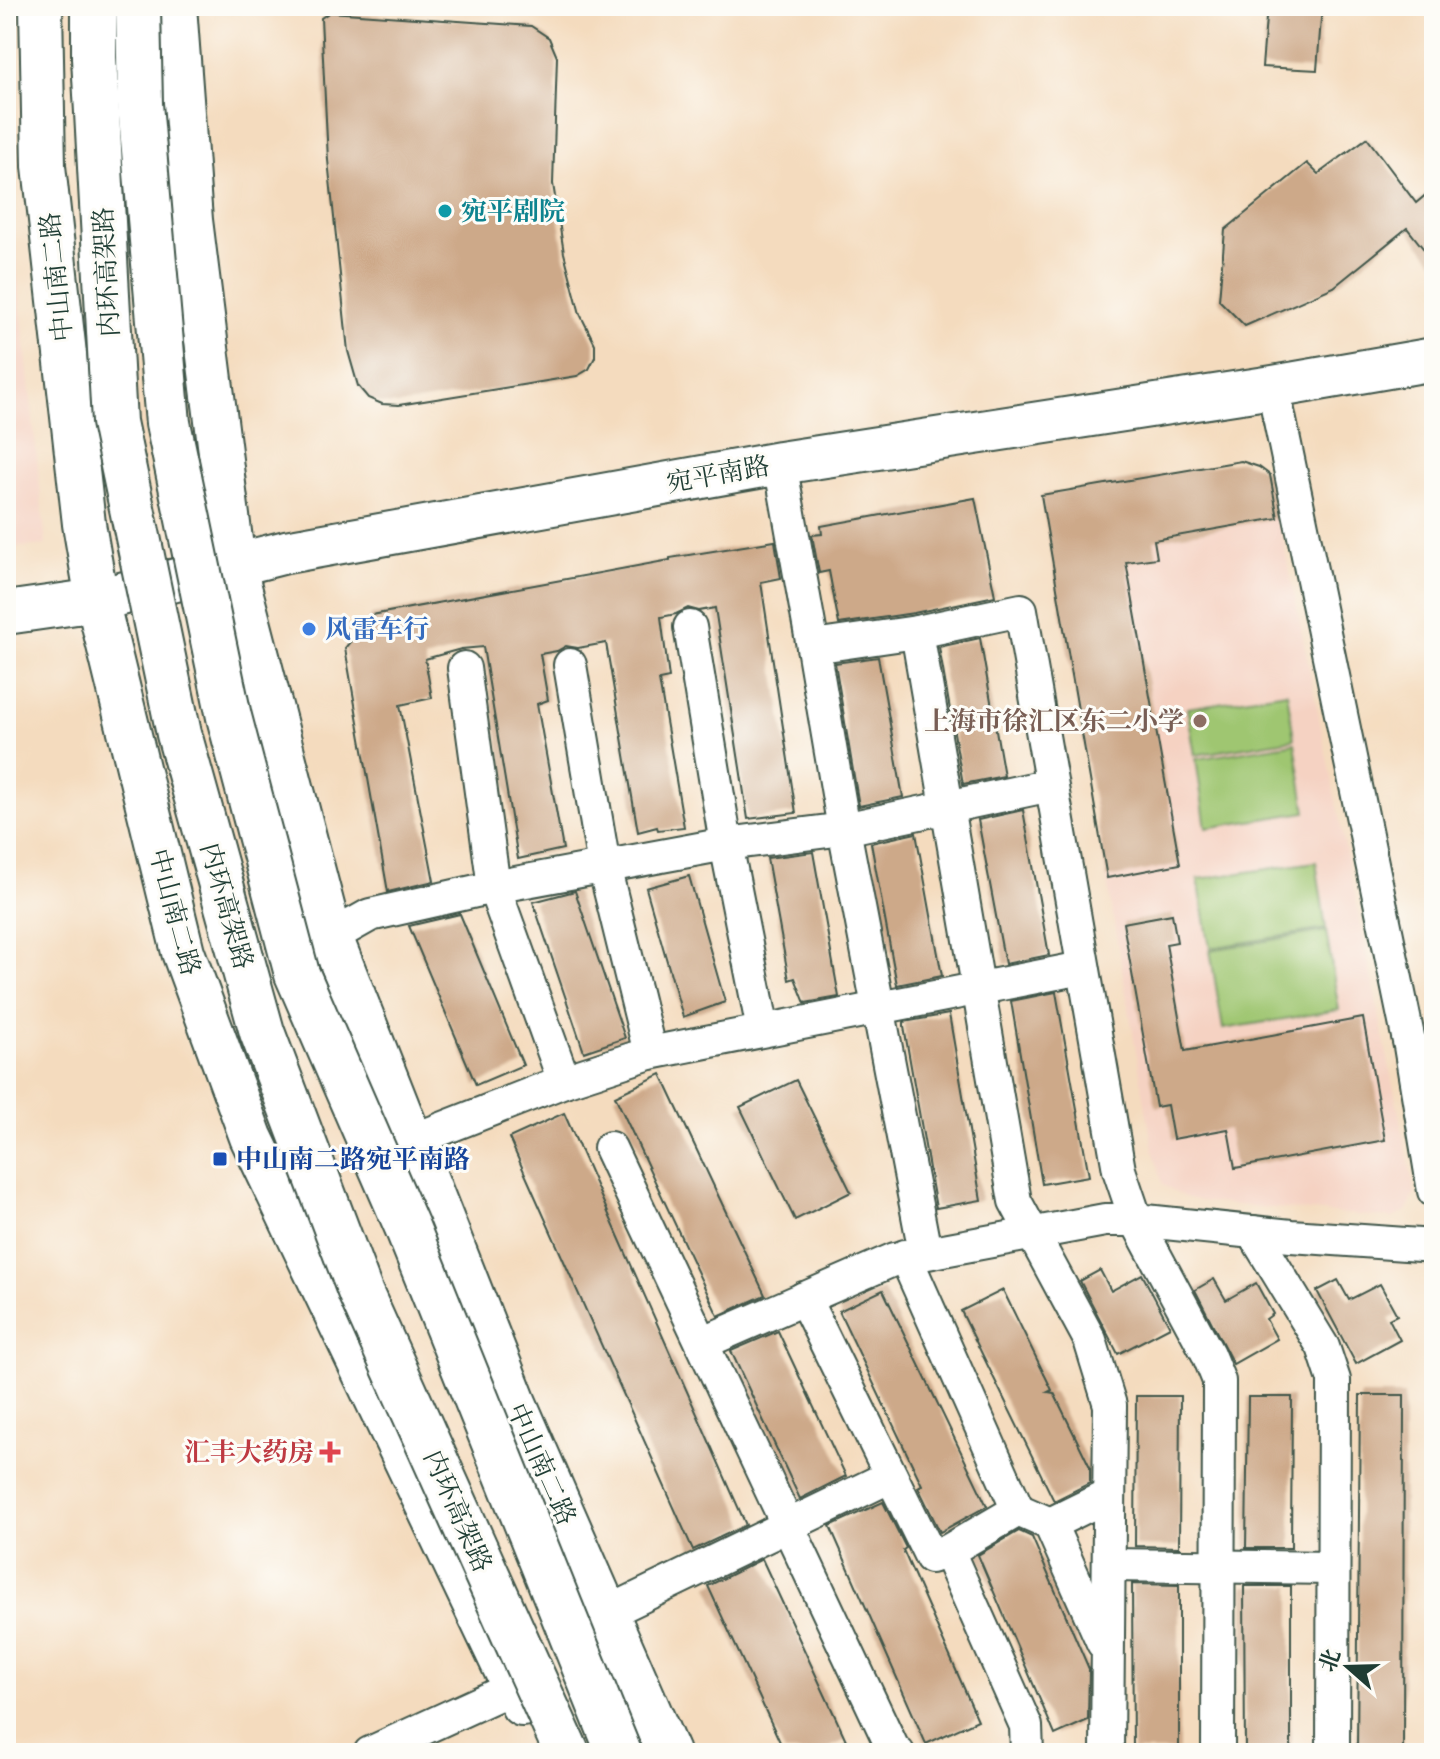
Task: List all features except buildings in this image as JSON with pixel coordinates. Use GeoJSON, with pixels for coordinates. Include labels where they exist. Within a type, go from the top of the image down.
{"type":"FeatureCollection","features":[{"type":"Feature","properties":{"kind":"highway","name":"内环高架路"},"geometry":{"type":"LineString","coordinates":[[94,6],[94,58],[114,422],[183,748],[262,1032],[361,1294],[567,1753]]}},
{"type":"Feature","properties":{"kind":"highway","name":"内环高架路"},"geometry":{"type":"LineString","coordinates":[[138,6],[140,104],[168,423],[229,717],[297,974],[407,1227],[619,1753]]}},
{"type":"Feature","properties":{"kind":"main road","name":"中山南二路"},"geometry":{"type":"LineString","coordinates":[[41,6],[44,166],[77,469],[97,600],[183,952],[251,1137],[544,1753]]}},
{"type":"Feature","properties":{"kind":"main road","name":"中山南二路"},"geometry":{"type":"LineString","coordinates":[[175,6],[191,220],[234,564],[331,937],[515,1403],[668,1753]]}},
{"type":"Feature","properties":{"kind":"main road","name":"宛平南路"},"geometry":{"type":"LineString","coordinates":[[6,613],[97,600],[286,552],[780,463],[1434,359]]}},
{"type":"Feature","properties":{"kind":"street"},"geometry":{"type":"LineString","coordinates":[[1273,387],[1430,1131],[1434,1191]]}},
{"type":"Feature","properties":{"kind":"street"},"geometry":{"type":"LineString","coordinates":[[780,463],[877,1009],[915,1254],[1018,1510],[1050,1524],[1107,1654]]}},
{"type":"Feature","properties":{"kind":"street"},"geometry":{"type":"LineString","coordinates":[[813,647],[917,632],[1021,610],[1112,1143],[1136,1220],[1208,1354],[1219,1381],[1218,1753]]}},
{"type":"Feature","properties":{"kind":"street"},"geometry":{"type":"LineString","coordinates":[[690,627],[726,844],[763,1030]]}},
{"type":"Feature","properties":{"kind":"street"},"geometry":{"type":"LineString","coordinates":[[917,632],[1015,1201],[1090,1340],[1110,1405],[1107,1753]]}},
{"type":"Feature","properties":{"kind":"street"},"geometry":{"type":"LineString","coordinates":[[570,665],[604,866],[650,1053]]}},
{"type":"Feature","properties":{"kind":"street"},"geometry":{"type":"LineString","coordinates":[[464,668],[494,887],[564,1081]]}},
{"type":"Feature","properties":{"kind":"street"},"geometry":{"type":"LineString","coordinates":[[331,937],[370,915],[494,887],[726,844],[844,829],[1051,785]]}},
{"type":"Feature","properties":{"kind":"street"},"geometry":{"type":"LineString","coordinates":[[411,1141],[564,1081],[650,1053],[1082,968]]}},
{"type":"Feature","properties":{"kind":"street"},"geometry":{"type":"LineString","coordinates":[[610,1148],[894,1751],[898,1753]]}},
{"type":"Feature","properties":{"kind":"street"},"geometry":{"type":"LineString","coordinates":[[702,1343],[915,1254],[1105,1220],[1136,1220],[1434,1246]]}},
{"type":"Feature","properties":{"kind":"street"},"geometry":{"type":"LineString","coordinates":[[1253,1232],[1323,1347],[1334,1380],[1333,1753]]}},
{"type":"Feature","properties":{"kind":"street"},"geometry":{"type":"LineString","coordinates":[[804,1298],[931,1557],[948,1551],[1018,1510]]}},
{"type":"Feature","properties":{"kind":"street"},"geometry":{"type":"LineString","coordinates":[[607,1613],[891,1476]]}},
{"type":"Feature","properties":{"kind":"street"},"geometry":{"type":"LineString","coordinates":[[1050,1524],[1109,1495]]}},
{"type":"Feature","properties":{"kind":"street"},"geometry":{"type":"LineString","coordinates":[[948,1551],[1026,1726],[1027,1753]]}},
{"type":"Feature","properties":{"kind":"street"},"geometry":{"type":"LineString","coordinates":[[1109,1565],[1333,1568]]}},
{"type":"Feature","properties":{"kind":"street"},"geometry":{"type":"LineString","coordinates":[[370,1753],[514,1687]]}},
{"type":"Feature","properties":{"kind":"shaded area"},"geometry":{"type":"Polygon","coordinates":[[[6,161],[46,545],[6,548],[6,161]]]}},
{"type":"Feature","properties":{"kind":"shaded area","name":"上海市徐汇区东二小学"},"geometry":{"type":"Polygon","coordinates":[[[1241,461],[1259,467],[1270,475],[1415,1193],[1407,1211],[1393,1218],[1187,1198],[1163,1185],[1153,1150],[1041,496],[1241,461]]]}},
{"type":"Feature","properties":{"kind":"green space"},"geometry":{"type":"Polygon","coordinates":[[[1287,692],[1294,739],[1195,755],[1187,708],[1287,692]]]}},
{"type":"Feature","properties":{"kind":"green space"},"geometry":{"type":"Polygon","coordinates":[[[1295,743],[1306,812],[1206,828],[1196,759],[1295,743]]]}},
{"type":"Feature","properties":{"kind":"green space"},"geometry":{"type":"Polygon","coordinates":[[[1316,862],[1326,929],[1210,948],[1198,879],[1316,862]]]}},
{"type":"Feature","properties":{"kind":"green space"},"geometry":{"type":"Polygon","coordinates":[[[1326,931],[1339,1010],[1223,1029],[1210,950],[1326,931]]]}},
{"type":"Feature","properties":{"kind":"place","name":"宛平剧院"},"geometry":{"type":"Point","coordinates":[445,211]}},
{"type":"Feature","properties":{"kind":"place","name":"风雷车行"},"geometry":{"type":"Point","coordinates":[309,629]}},
{"type":"Feature","properties":{"kind":"place","name":"上海市徐汇区东二小学"},"geometry":{"type":"Point","coordinates":[1200,721]}},
{"type":"Feature","properties":{"kind":"place","name":"中山南二路宛平南路"},"geometry":{"type":"Point","coordinates":[220,1159]}},
{"type":"Feature","properties":{"kind":"place","name":"汇丰大药房"},"geometry":{"type":"Point","coordinates":[330,1452]}}]}
